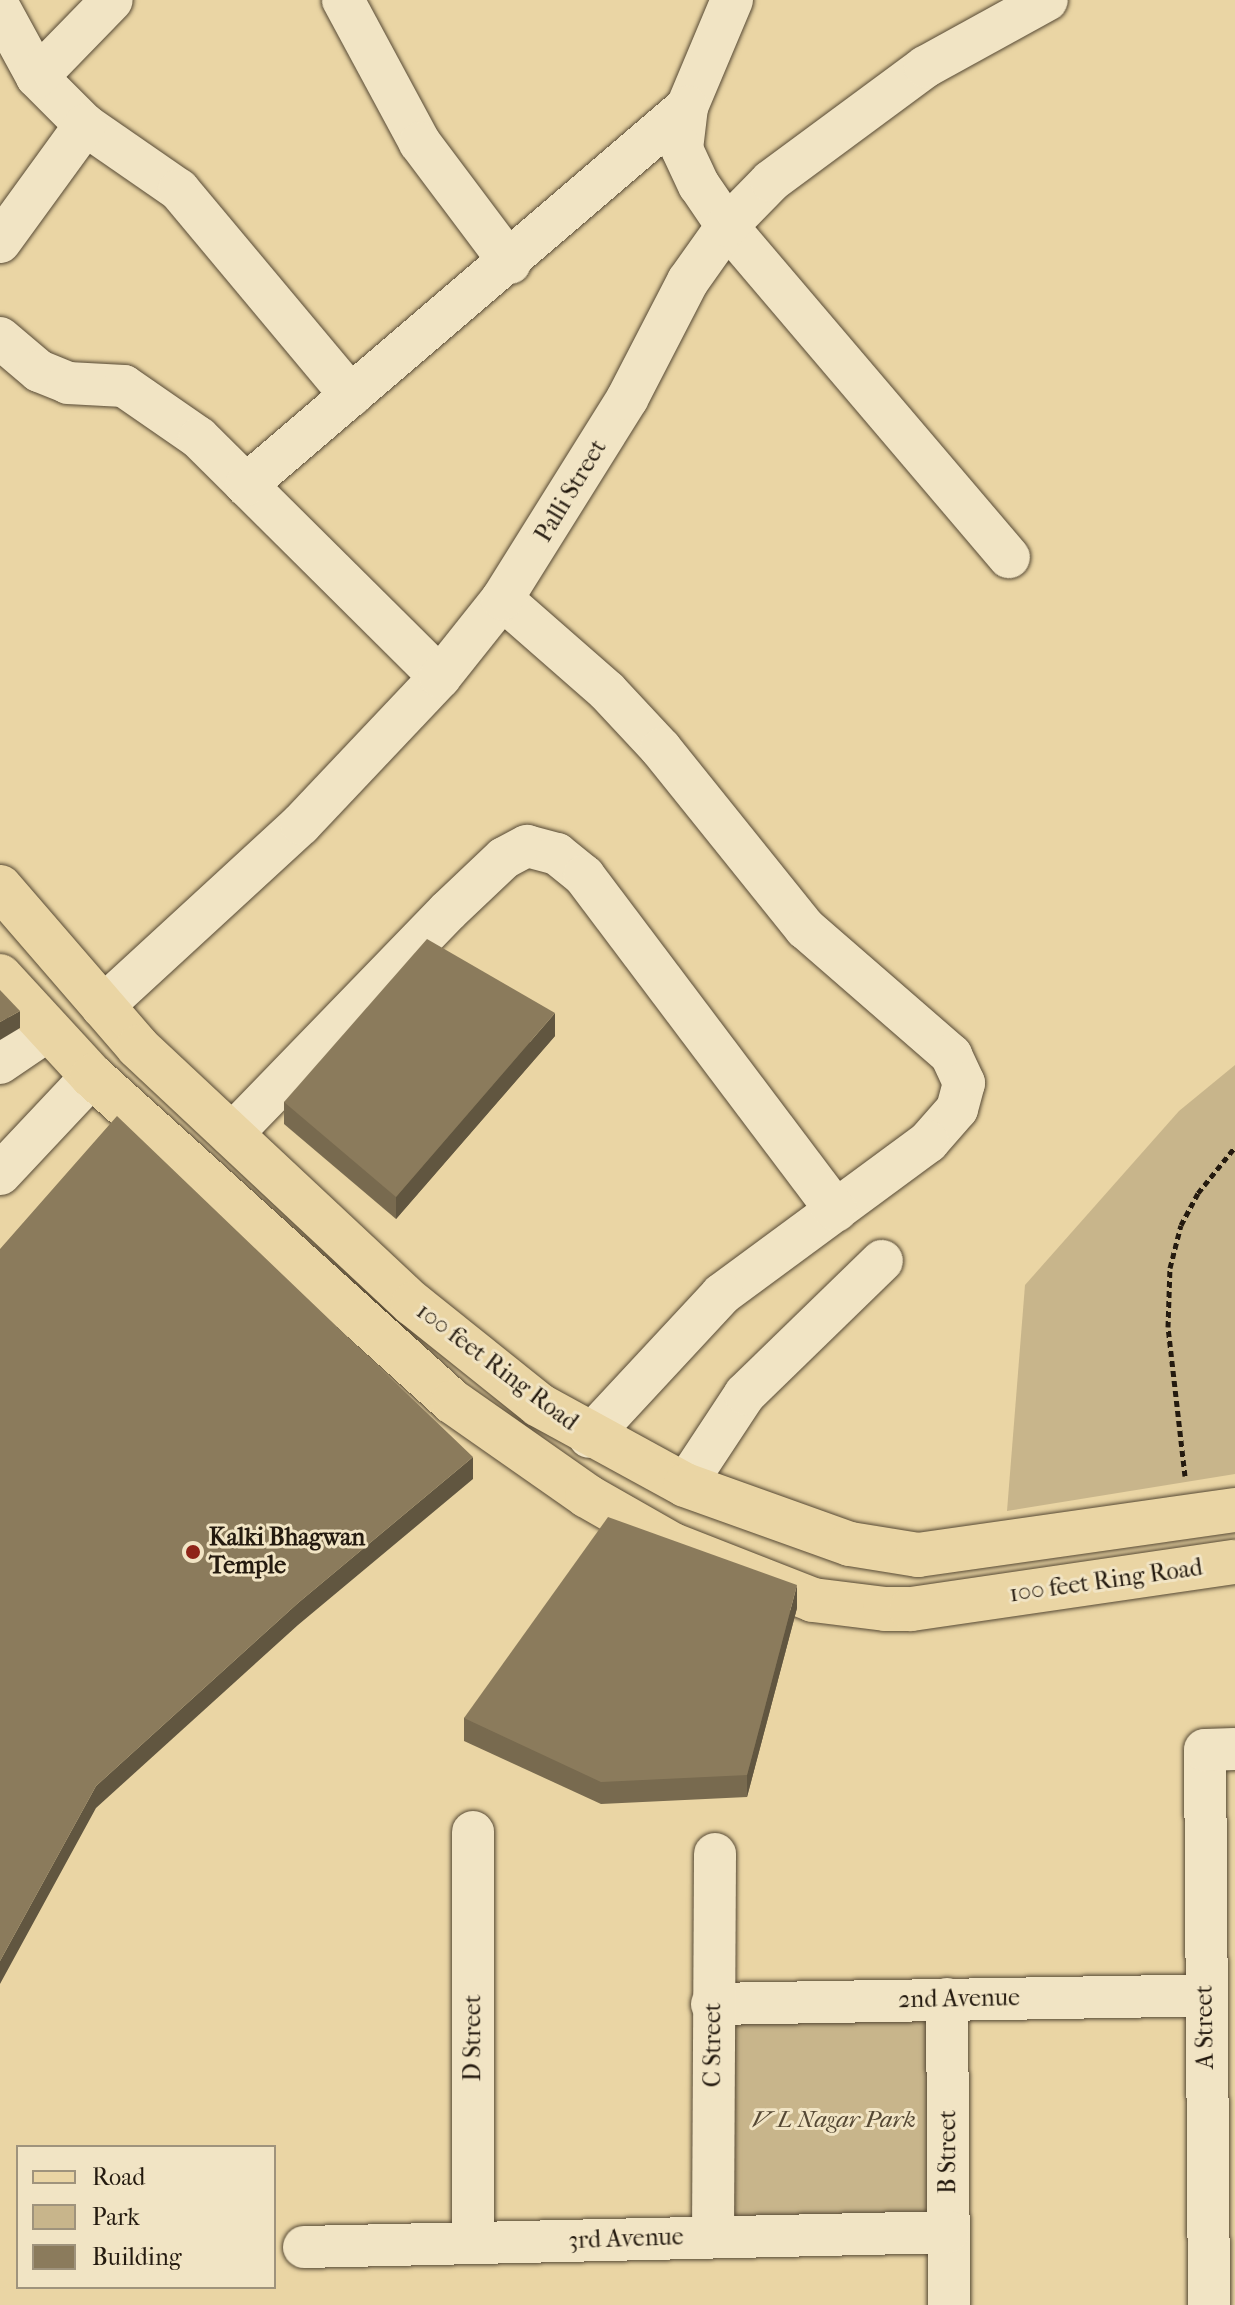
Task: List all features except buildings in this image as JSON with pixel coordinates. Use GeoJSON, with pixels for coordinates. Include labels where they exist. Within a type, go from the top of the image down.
{"type":"FeatureCollection","features":[{"type":"Feature","properties":{"kind":"main road","name":"100 feet Ring Road"},"geometry":{"type":"LineString","coordinates":[[0,887],[102,1007],[231,1135],[413,1304],[539,1405],[589,1437],[685,1485],[850,1544],[918,1555],[1235,1510]]}},
{"type":"Feature","properties":{"kind":"main road","name":"100 feet Ring Road"},"geometry":{"type":"LineString","coordinates":[[0,976],[47,1031],[92,1076],[453,1402],[587,1496],[687,1551],[813,1600],[911,1609],[1235,1562]]}},
{"type":"Feature","properties":{"kind":"street"},"geometry":{"type":"LineString","coordinates":[[37,77],[112,0]]}},
{"type":"Feature","properties":{"kind":"street"},"geometry":{"type":"LineString","coordinates":[[343,0],[420,143],[510,263]]}},
{"type":"Feature","properties":{"kind":"street"},"geometry":{"type":"LineString","coordinates":[[732,0],[687,107],[682,149],[727,226],[1009,557]]}},
{"type":"Feature","properties":{"kind":"street","name":"Palli Street"},"geometry":{"type":"LineString","coordinates":[[102,1007],[301,824],[440,677],[502,599],[627,399],[688,281],[727,226],[771,181],[925,67],[1047,0]]}},
{"type":"Feature","properties":{"kind":"street"},"geometry":{"type":"LineString","coordinates":[[0,9],[37,77],[85,125],[179,190],[351,396]]}},
{"type":"Feature","properties":{"kind":"street"},"geometry":{"type":"LineString","coordinates":[[246,485],[510,263],[687,107]]}},
{"type":"Feature","properties":{"kind":"street"},"geometry":{"type":"LineString","coordinates":[[0,242],[85,125]]}},
{"type":"Feature","properties":{"kind":"street"},"geometry":{"type":"LineString","coordinates":[[0,338],[49,375],[68,383],[124,386],[155,405],[246,485],[440,677]]}},
{"type":"Feature","properties":{"kind":"street"},"geometry":{"type":"LineString","coordinates":[[502,599],[607,691],[661,749],[805,928],[951,1055],[964,1083],[957,1109],[928,1142],[722,1294],[589,1437]]}},
{"type":"Feature","properties":{"kind":"street"},"geometry":{"type":"LineString","coordinates":[[231,1135],[448,911],[504,858],[527,846],[557,854],[584,876],[836,1211]]}},
{"type":"Feature","properties":{"kind":"street"},"geometry":{"type":"LineString","coordinates":[[0,1063],[47,1031]]}},
{"type":"Feature","properties":{"kind":"street"},"geometry":{"type":"LineString","coordinates":[[0,1174],[92,1076]]}},
{"type":"Feature","properties":{"kind":"street"},"geometry":{"type":"LineString","coordinates":[[685,1485],[745,1394],[882,1261]]}},
{"type":"Feature","properties":{"kind":"street","name":"A Street"},"geometry":{"type":"LineString","coordinates":[[1209,2305],[1205,1995],[1220,1749]]}},
{"type":"Feature","properties":{"kind":"street","name":"D Street"},"geometry":{"type":"LineString","coordinates":[[473,1832],[473,2243]]}},
{"type":"Feature","properties":{"kind":"street","name":"C Street"},"geometry":{"type":"LineString","coordinates":[[713,2237],[715,1854]]}},
{"type":"Feature","properties":{"kind":"street","name":"2nd Avenue"},"geometry":{"type":"LineString","coordinates":[[712,2004],[1205,1995]]}},
{"type":"Feature","properties":{"kind":"street","name":"B Street"},"geometry":{"type":"LineString","coordinates":[[947,1999],[949,2305]]}},
{"type":"Feature","properties":{"kind":"street","name":"3rd Avenue"},"geometry":{"type":"LineString","coordinates":[[304,2247],[948,2232]]}},
{"type":"Feature","properties":{"kind":"path"},"geometry":{"type":"LineString","coordinates":[[1190,1517],[1168,1327],[1170,1268],[1186,1214],[1235,1147]]}},
{"type":"Feature","properties":{"kind":"green space"},"geometry":{"type":"Polygon","coordinates":[[[1235,1065],[1235,1474],[1007,1511],[1025,1285],[1179,1111],[1235,1065]]]}},
{"type":"Feature","properties":{"kind":"green space","name":"V L Nagar Park"},"geometry":{"type":"Polygon","coordinates":[[[733,2020],[936,2021],[935,2220],[732,2221],[733,2020]]]}},
{"type":"Feature","properties":{"kind":"place","name":"Kalki Bhagwan Temple"},"geometry":{"type":"Point","coordinates":[193,1552]}}]}
